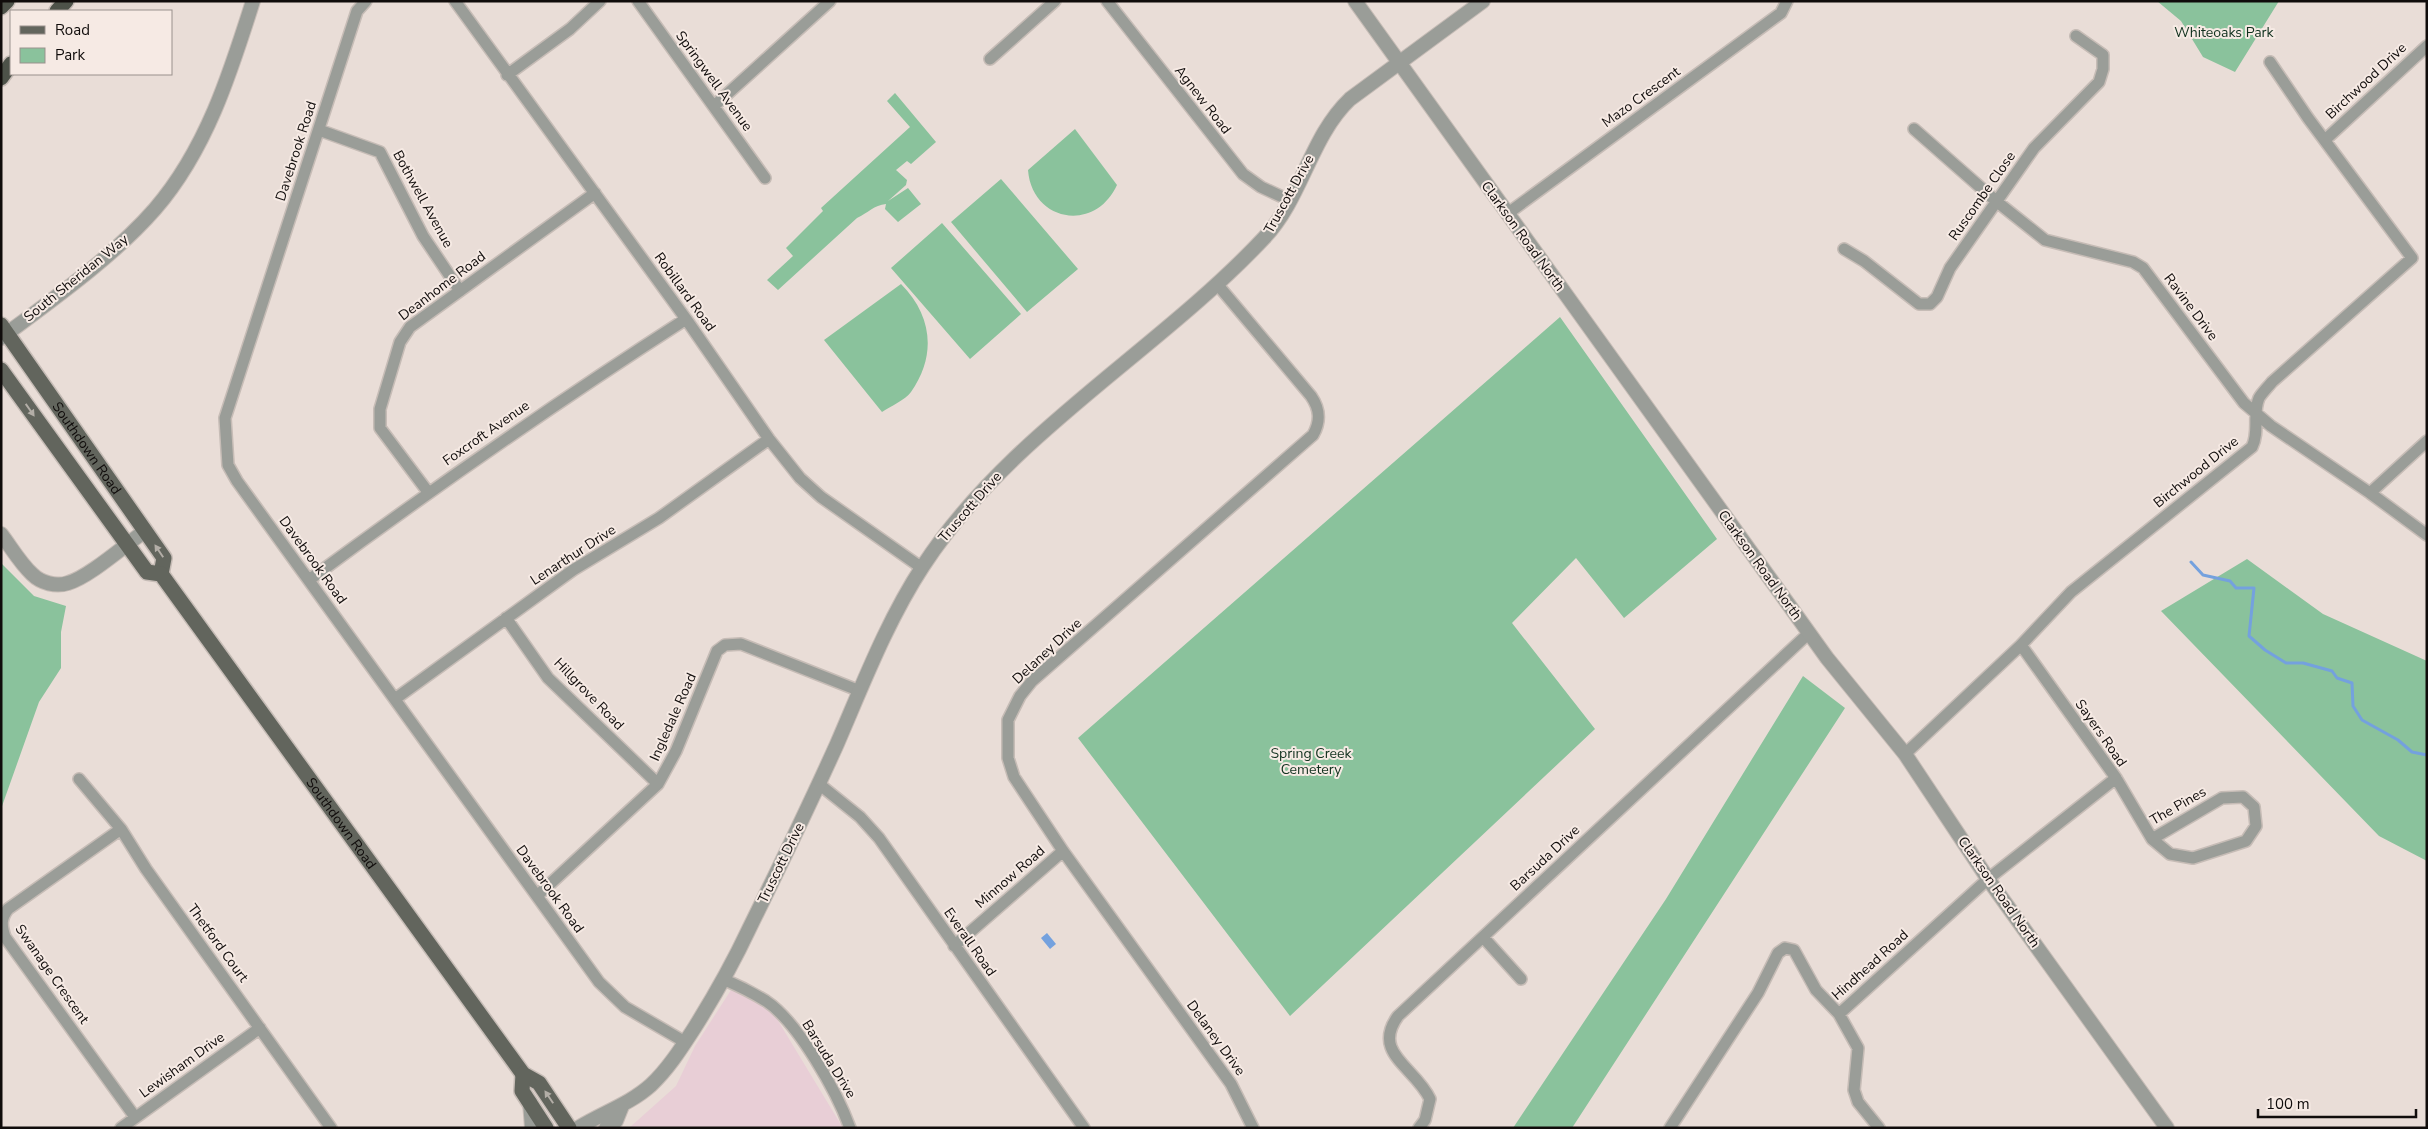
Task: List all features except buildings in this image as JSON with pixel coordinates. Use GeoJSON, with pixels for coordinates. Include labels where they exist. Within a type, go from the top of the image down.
{"type":"FeatureCollection","features":[{"type":"Feature","properties":{"kind":"highway"},"geometry":{"type":"LineString","coordinates":[[1,7],[7,1]]}},
{"type":"Feature","properties":{"kind":"highway"},"geometry":{"type":"LineString","coordinates":[[1,78],[10,65]]}},
{"type":"Feature","properties":{"kind":"main road","name":"Southdown Road"},"geometry":{"type":"LineString","coordinates":[[3,332],[164,558],[161,574]]}},
{"type":"Feature","properties":{"kind":"main road","name":"Southdown Road"},"geometry":{"type":"LineString","coordinates":[[1,370],[147,572],[161,574],[523,1074],[539,1083],[570,1128]]}},
{"type":"Feature","properties":{"kind":"main road","name":"Southdown Road"},"geometry":{"type":"LineString","coordinates":[[523,1074],[522,1091],[546,1128]]}},
{"type":"Feature","properties":{"kind":"street","name":"South Sheridan Way"},"geometry":{"type":"LineString","coordinates":[[3,332],[113,250],[155,209],[170,190],[200,142],[218,103],[253,1]]}},
{"type":"Feature","properties":{"kind":"street","name":"Davebrook Road"},"geometry":{"type":"LineString","coordinates":[[366,1],[357,11],[225,418],[228,465],[236,481],[612,997],[637,1015],[685,1042]]}},
{"type":"Feature","properties":{"kind":"street","name":"Robillard Road"},"geometry":{"type":"LineString","coordinates":[[455,1],[686,319],[769,439],[800,478],[821,497],[922,568]]}},
{"type":"Feature","properties":{"kind":"street"},"geometry":{"type":"LineString","coordinates":[[507,75],[570,29],[600,1]]}},
{"type":"Feature","properties":{"kind":"street","name":"Springwell Avenue"},"geometry":{"type":"LineString","coordinates":[[638,1],[765,178]]}},
{"type":"Feature","properties":{"kind":"street"},"geometry":{"type":"LineString","coordinates":[[714,106],[830,1]]}},
{"type":"Feature","properties":{"kind":"street"},"geometry":{"type":"LineString","coordinates":[[990,59],[1055,1]]}},
{"type":"Feature","properties":{"kind":"street","name":"Agnew Road"},"geometry":{"type":"LineString","coordinates":[[1108,1],[1243,174],[1261,187],[1289,200]]}},
{"type":"Feature","properties":{"kind":"street","name":"Clarkson Road North"},"geometry":{"type":"LineString","coordinates":[[1355,1],[1809,633],[1905,754],[1988,879],[2167,1128]]}},
{"type":"Feature","properties":{"kind":"street","name":"Truscott Drive"},"geometry":{"type":"LineString","coordinates":[[578,1128],[606,1110],[622,1106],[651,1085],[670,1064],[725,980],[819,784],[889,627],[922,568],[943,536],[990,480],[1217,284],[1267,236],[1289,200],[1334,114],[1350,99],[1483,1]]}},
{"type":"Feature","properties":{"kind":"street","name":"Mazo Crescent"},"geometry":{"type":"LineString","coordinates":[[1507,214],[1781,14],[1788,1]]}},
{"type":"Feature","properties":{"kind":"street","name":"Ruscombe Close"},"geometry":{"type":"LineString","coordinates":[[1844,249],[1864,261],[1919,304],[1930,304],[1937,297],[1950,268],[2034,148],[2100,82],[2103,70],[2102,55],[2076,36]]}},
{"type":"Feature","properties":{"kind":"street","name":"Birchwood Drive"},"geometry":{"type":"LineString","coordinates":[[2326,139],[2427,46]]}},
{"type":"Feature","properties":{"kind":"street","name":"Birchwood Drive"},"geometry":{"type":"LineString","coordinates":[[1905,754],[2021,646],[2071,592],[2252,447],[2257,436],[2256,414],[2259,398],[2272,382],[2412,258],[2326,139],[2308,118],[2270,62]]}},
{"type":"Feature","properties":{"kind":"street","name":"Ravine Drive"},"geometry":{"type":"LineString","coordinates":[[1914,129],[1996,201],[2045,240],[2133,262],[2143,268],[2244,403],[2256,414],[2427,535]]}},
{"type":"Feature","properties":{"kind":"street","name":"Bothwell Avenue"},"geometry":{"type":"LineString","coordinates":[[319,130],[380,152],[423,236],[460,290]]}},
{"type":"Feature","properties":{"kind":"street","name":"Deanhome Road"},"geometry":{"type":"LineString","coordinates":[[428,492],[380,428],[378,418],[404,333],[460,290],[595,193]]}},
{"type":"Feature","properties":{"kind":"street","name":"Delaney Drive"},"geometry":{"type":"LineString","coordinates":[[1217,284],[1318,407],[1318,426],[1313,435],[1032,681],[1020,696],[1008,720],[1008,758],[1014,777],[1064,851],[1231,1084],[1254,1128]]}},
{"type":"Feature","properties":{"kind":"street","name":"Foxcroft Avenue"},"geometry":{"type":"LineString","coordinates":[[308,580],[428,492],[571,393],[686,319]]}},
{"type":"Feature","properties":{"kind":"street","name":"Lenarthur Drive"},"geometry":{"type":"LineString","coordinates":[[395,699],[573,570],[659,518],[769,439]]}},
{"type":"Feature","properties":{"kind":"street"},"geometry":{"type":"LineString","coordinates":[[2370,493],[2427,441]]}},
{"type":"Feature","properties":{"kind":"street"},"geometry":{"type":"LineString","coordinates":[[1,534],[32,574],[52,584],[70,583],[145,531]]}},
{"type":"Feature","properties":{"kind":"street","name":"Hillgrove Road"},"geometry":{"type":"LineString","coordinates":[[506,618],[548,678],[658,784]]}},
{"type":"Feature","properties":{"kind":"street","name":"Barsuda Drive"},"geometry":{"type":"LineString","coordinates":[[1419,1128],[1425,1120],[1430,1098],[1424,1086],[1389,1048],[1388,1037],[1392,1025],[1398,1016],[1809,633]]}},
{"type":"Feature","properties":{"kind":"street","name":"Ingledale Road"},"geometry":{"type":"LineString","coordinates":[[537,896],[658,784],[676,751],[717,651],[725,645],[741,644],[860,691]]}},
{"type":"Feature","properties":{"kind":"street","name":"Sayers Road"},"geometry":{"type":"LineString","coordinates":[[1988,879],[2116,778],[2021,646]]}},
{"type":"Feature","properties":{"kind":"street","name":"The Pines"},"geometry":{"type":"LineString","coordinates":[[2116,778],[2152,838],[2170,854],[2193,858],[2246,841],[2256,826],[2254,808],[2243,797],[2222,798],[2152,838]]}},
{"type":"Feature","properties":{"kind":"street","name":"Thetford Court"},"geometry":{"type":"LineString","coordinates":[[79,779],[121,829],[146,869],[331,1128]]}},
{"type":"Feature","properties":{"kind":"street","name":"Everall Road"},"geometry":{"type":"LineString","coordinates":[[819,784],[860,817],[879,838],[1084,1128]]}},
{"type":"Feature","properties":{"kind":"street","name":"Swanage Crescent"},"geometry":{"type":"LineString","coordinates":[[121,829],[8,908],[2,917],[2,928],[5,937],[135,1117]]}},
{"type":"Feature","properties":{"kind":"street","name":"Minnow Road"},"geometry":{"type":"LineString","coordinates":[[954,946],[1064,851]]}},
{"type":"Feature","properties":{"kind":"street","name":"Hindhead Road"},"geometry":{"type":"LineString","coordinates":[[1675,1125],[1758,992],[1778,953],[1785,948],[1794,950],[1816,990],[1839,1014],[1988,879]]}},
{"type":"Feature","properties":{"kind":"street"},"geometry":{"type":"LineString","coordinates":[[1482,937],[1521,979]]}},
{"type":"Feature","properties":{"kind":"street","name":"Barsuda Drive"},"geometry":{"type":"LineString","coordinates":[[725,980],[767,1002],[798,1034],[827,1081],[850,1128]]}},
{"type":"Feature","properties":{"kind":"street"},"geometry":{"type":"LineString","coordinates":[[1839,1014],[1858,1048],[1854,1090],[1858,1102],[1878,1128]]}},
{"type":"Feature","properties":{"kind":"street","name":"Lewisham Drive"},"geometry":{"type":"LineString","coordinates":[[121,1128],[260,1028]]}},
{"type":"Feature","properties":{"kind":"street"},"geometry":{"type":"LineString","coordinates":[[530,1102],[532,1128]]}},
{"type":"Feature","properties":{"kind":"street","name":"Truscott Drive"},"geometry":{"type":"LineString","coordinates":[[606,1128],[616,1121],[622,1106]]}},
{"type":"Feature","properties":{"kind":"shaded area"},"geometry":{"type":"Polygon","coordinates":[[[731,990],[764,1006],[777,1019],[843,1128],[629,1128],[676,1086],[695,1046],[731,990]]]}},
{"type":"Feature","properties":{"kind":"green space","name":"Whiteoaks Park"},"geometry":{"type":"Polygon","coordinates":[[[2157,1],[2279,1],[2235,72],[2203,57],[2181,21],[2157,1]]]}},
{"type":"Feature","properties":{"kind":"green space"},"geometry":{"type":"Polygon","coordinates":[[[895,93],[936,142],[911,164],[907,161],[896,170],[907,180],[906,185],[888,201],[908,188],[921,204],[898,222],[885,209],[886,204],[878,206],[857,218],[778,290],[767,280],[793,256],[786,248],[823,211],[821,208],[910,127],[887,101],[895,93]]]}},
{"type":"Feature","properties":{"kind":"green space"},"geometry":{"type":"Polygon","coordinates":[[[1075,129],[1117,185],[1107,200],[1094,210],[1080,215],[1066,215],[1052,210],[1040,201],[1032,188],[1028,170],[1075,129]]]}},
{"type":"Feature","properties":{"kind":"green space"},"geometry":{"type":"Polygon","coordinates":[[[1001,179],[1078,269],[1027,312],[951,222],[1001,179]]]}},
{"type":"Feature","properties":{"kind":"green space"},"geometry":{"type":"Polygon","coordinates":[[[942,223],[1021,314],[970,359],[891,268],[942,223]]]}},
{"type":"Feature","properties":{"kind":"green space"},"geometry":{"type":"Polygon","coordinates":[[[901,284],[911,296],[925,322],[927,350],[925,364],[911,392],[882,412],[824,340],[901,284]]]}},
{"type":"Feature","properties":{"kind":"green space","name":"Spring Creek Cemetery"},"geometry":{"type":"Polygon","coordinates":[[[1560,317],[1717,539],[1624,618],[1576,558],[1512,623],[1595,729],[1290,1016],[1078,738],[1560,317]]]}},
{"type":"Feature","properties":{"kind":"green space"},"geometry":{"type":"Polygon","coordinates":[[[2247,559],[2323,614],[2427,661],[2427,861],[2379,836],[2161,611],[2247,559]]]}},
{"type":"Feature","properties":{"kind":"green space"},"geometry":{"type":"Polygon","coordinates":[[[1,563],[34,596],[66,606],[61,632],[61,668],[39,702],[1,809],[1,563]]]}},
{"type":"Feature","properties":{"kind":"green space"},"geometry":{"type":"Polygon","coordinates":[[[1803,676],[1845,708],[1572,1128],[1513,1128],[1666,899],[1803,676]]]}},
{"type":"Feature","properties":{"kind":"water"},"geometry":{"type":"Polygon","coordinates":[[[1047,933],[1056,944],[1050,949],[1041,938],[1047,933]]]}},
{"type":"Feature","properties":{"kind":"waterway"},"geometry":{"type":"LineString","coordinates":[[2191,562],[2203,575],[2230,581],[2236,588],[2254,588],[2249,636],[2265,650],[2286,663],[2303,663],[2332,671],[2337,678],[2352,683],[2353,706],[2362,720],[2398,740],[2412,752],[2427,755]]}}]}
